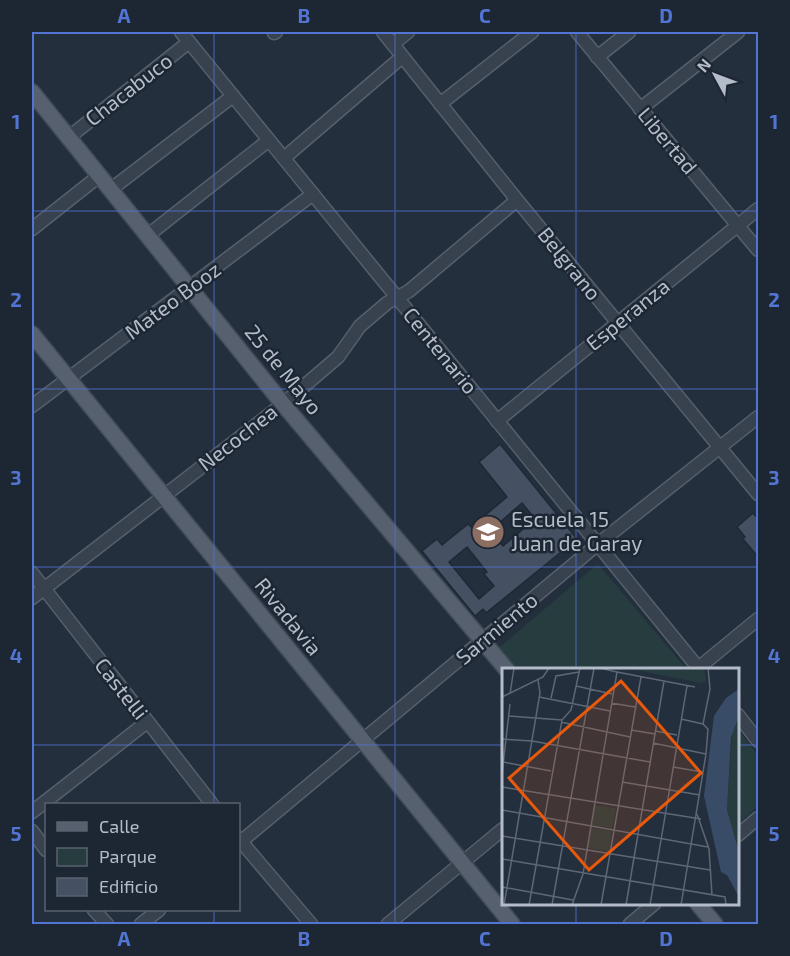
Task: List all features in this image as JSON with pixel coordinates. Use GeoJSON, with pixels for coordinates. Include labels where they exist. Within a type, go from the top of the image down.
{"type":"FeatureCollection","features":[{"type":"Feature","properties":{"kind":"main road","name":"25 de Mayo"},"geometry":{"type":"LineString","coordinates":[[32,94],[283,404],[506,668]]}},
{"type":"Feature","properties":{"kind":"main road","name":"Rivadavia"},"geometry":{"type":"LineString","coordinates":[[32,334],[512,924]]}},
{"type":"Feature","properties":{"kind":"main road"},"geometry":{"type":"LineString","coordinates":[[700,905],[715,924]]}},
{"type":"Feature","properties":{"kind":"street","name":"Centenario"},"geometry":{"type":"LineString","coordinates":[[181,32],[697,668]]}},
{"type":"Feature","properties":{"kind":"street","name":"Belgrano"},"geometry":{"type":"LineString","coordinates":[[382,32],[617,323],[759,494]]}},
{"type":"Feature","properties":{"kind":"street"},"geometry":{"type":"LineString","coordinates":[[393,44],[408,32]]}},
{"type":"Feature","properties":{"kind":"street"},"geometry":{"type":"LineString","coordinates":[[440,104],[532,32]]}},
{"type":"Feature","properties":{"kind":"street","name":"Libertad"},"geometry":{"type":"LineString","coordinates":[[577,32],[759,250]]}},
{"type":"Feature","properties":{"kind":"street"},"geometry":{"type":"LineString","coordinates":[[597,57],[629,32]]}},
{"type":"Feature","properties":{"kind":"street"},"geometry":{"type":"LineString","coordinates":[[640,109],[738,32]]}},
{"type":"Feature","properties":{"kind":"street","name":"Chacabuco"},"geometry":{"type":"LineString","coordinates":[[68,138],[189,42]]}},
{"type":"Feature","properties":{"kind":"street"},"geometry":{"type":"LineString","coordinates":[[284,158],[402,57]]}},
{"type":"Feature","properties":{"kind":"street"},"geometry":{"type":"LineString","coordinates":[[110,190],[233,96]]}},
{"type":"Feature","properties":{"kind":"street"},"geometry":{"type":"LineString","coordinates":[[147,236],[269,140]]}},
{"type":"Feature","properties":{"kind":"street"},"geometry":{"type":"LineString","coordinates":[[32,229],[99,176]]}},
{"type":"Feature","properties":{"kind":"street","name":"Mateo Booz"},"geometry":{"type":"LineString","coordinates":[[32,406],[313,194]]}},
{"type":"Feature","properties":{"kind":"street","name":"Necochea"},"geometry":{"type":"LineString","coordinates":[[32,598],[283,404],[338,357],[360,326],[369,318],[387,303],[409,291],[517,200]]}},
{"type":"Feature","properties":{"kind":"street","name":"Esperanza"},"geometry":{"type":"LineString","coordinates":[[497,421],[759,208]]}},
{"type":"Feature","properties":{"kind":"street","name":"Sarmiento"},"geometry":{"type":"LineString","coordinates":[[240,841],[598,544],[759,417]]}},
{"type":"Feature","properties":{"kind":"street","name":"Castelli"},"geometry":{"type":"LineString","coordinates":[[32,573],[211,803]]}},
{"type":"Feature","properties":{"kind":"street"},"geometry":{"type":"LineString","coordinates":[[699,668],[759,619]]}},
{"type":"Feature","properties":{"kind":"street"},"geometry":{"type":"LineString","coordinates":[[739,716],[759,741]]}},
{"type":"Feature","properties":{"kind":"street"},"geometry":{"type":"LineString","coordinates":[[32,812],[147,722]]}},
{"type":"Feature","properties":{"kind":"street"},"geometry":{"type":"LineString","coordinates":[[739,834],[759,818]]}},
{"type":"Feature","properties":{"kind":"street"},"geometry":{"type":"LineString","coordinates":[[32,831],[45,849]]}},
{"type":"Feature","properties":{"kind":"street"},"geometry":{"type":"LineString","coordinates":[[388,924],[502,831]]}},
{"type":"Feature","properties":{"kind":"street"},"geometry":{"type":"LineString","coordinates":[[240,841],[311,924]]}},
{"type":"Feature","properties":{"kind":"street"},"geometry":{"type":"LineString","coordinates":[[630,924],[652,905]]}},
{"type":"Feature","properties":{"kind":"street"},"geometry":{"type":"LineString","coordinates":[[96,911],[106,924]]}},
{"type":"Feature","properties":{"kind":"street"},"geometry":{"type":"LineString","coordinates":[[141,924],[157,911]]}},
{"type":"Feature","properties":{"kind":"green space"},"geometry":{"type":"Polygon","coordinates":[[[598,564],[683,665],[680,668],[512,668],[496,650],[598,564]]]}},
{"type":"Feature","properties":{"kind":"green space"},"geometry":{"type":"Polygon","coordinates":[[[739,731],[758,755],[758,806],[739,823],[739,731]]]}},
{"type":"Feature","properties":{"kind":"building"},"geometry":{"type":"Polygon","coordinates":[[[500,444],[577,539],[486,613],[483,609],[475,616],[422,551],[437,539],[442,545],[468,524],[471,527],[507,497],[479,462],[500,444]],[[522,503],[490,531],[503,546],[535,519],[522,503]],[[467,547],[449,562],[479,599],[494,586],[484,574],[487,572],[467,547]]]}},
{"type":"Feature","properties":{"kind":"building"},"geometry":{"type":"Polygon","coordinates":[[[753,513],[759,520],[759,558],[743,539],[745,537],[737,527],[753,513]]]}},
{"type":"Feature","properties":{"kind":"place","name":"Escuela 15 Juan de Garay"},"geometry":{"type":"Point","coordinates":[488,532]}}]}
